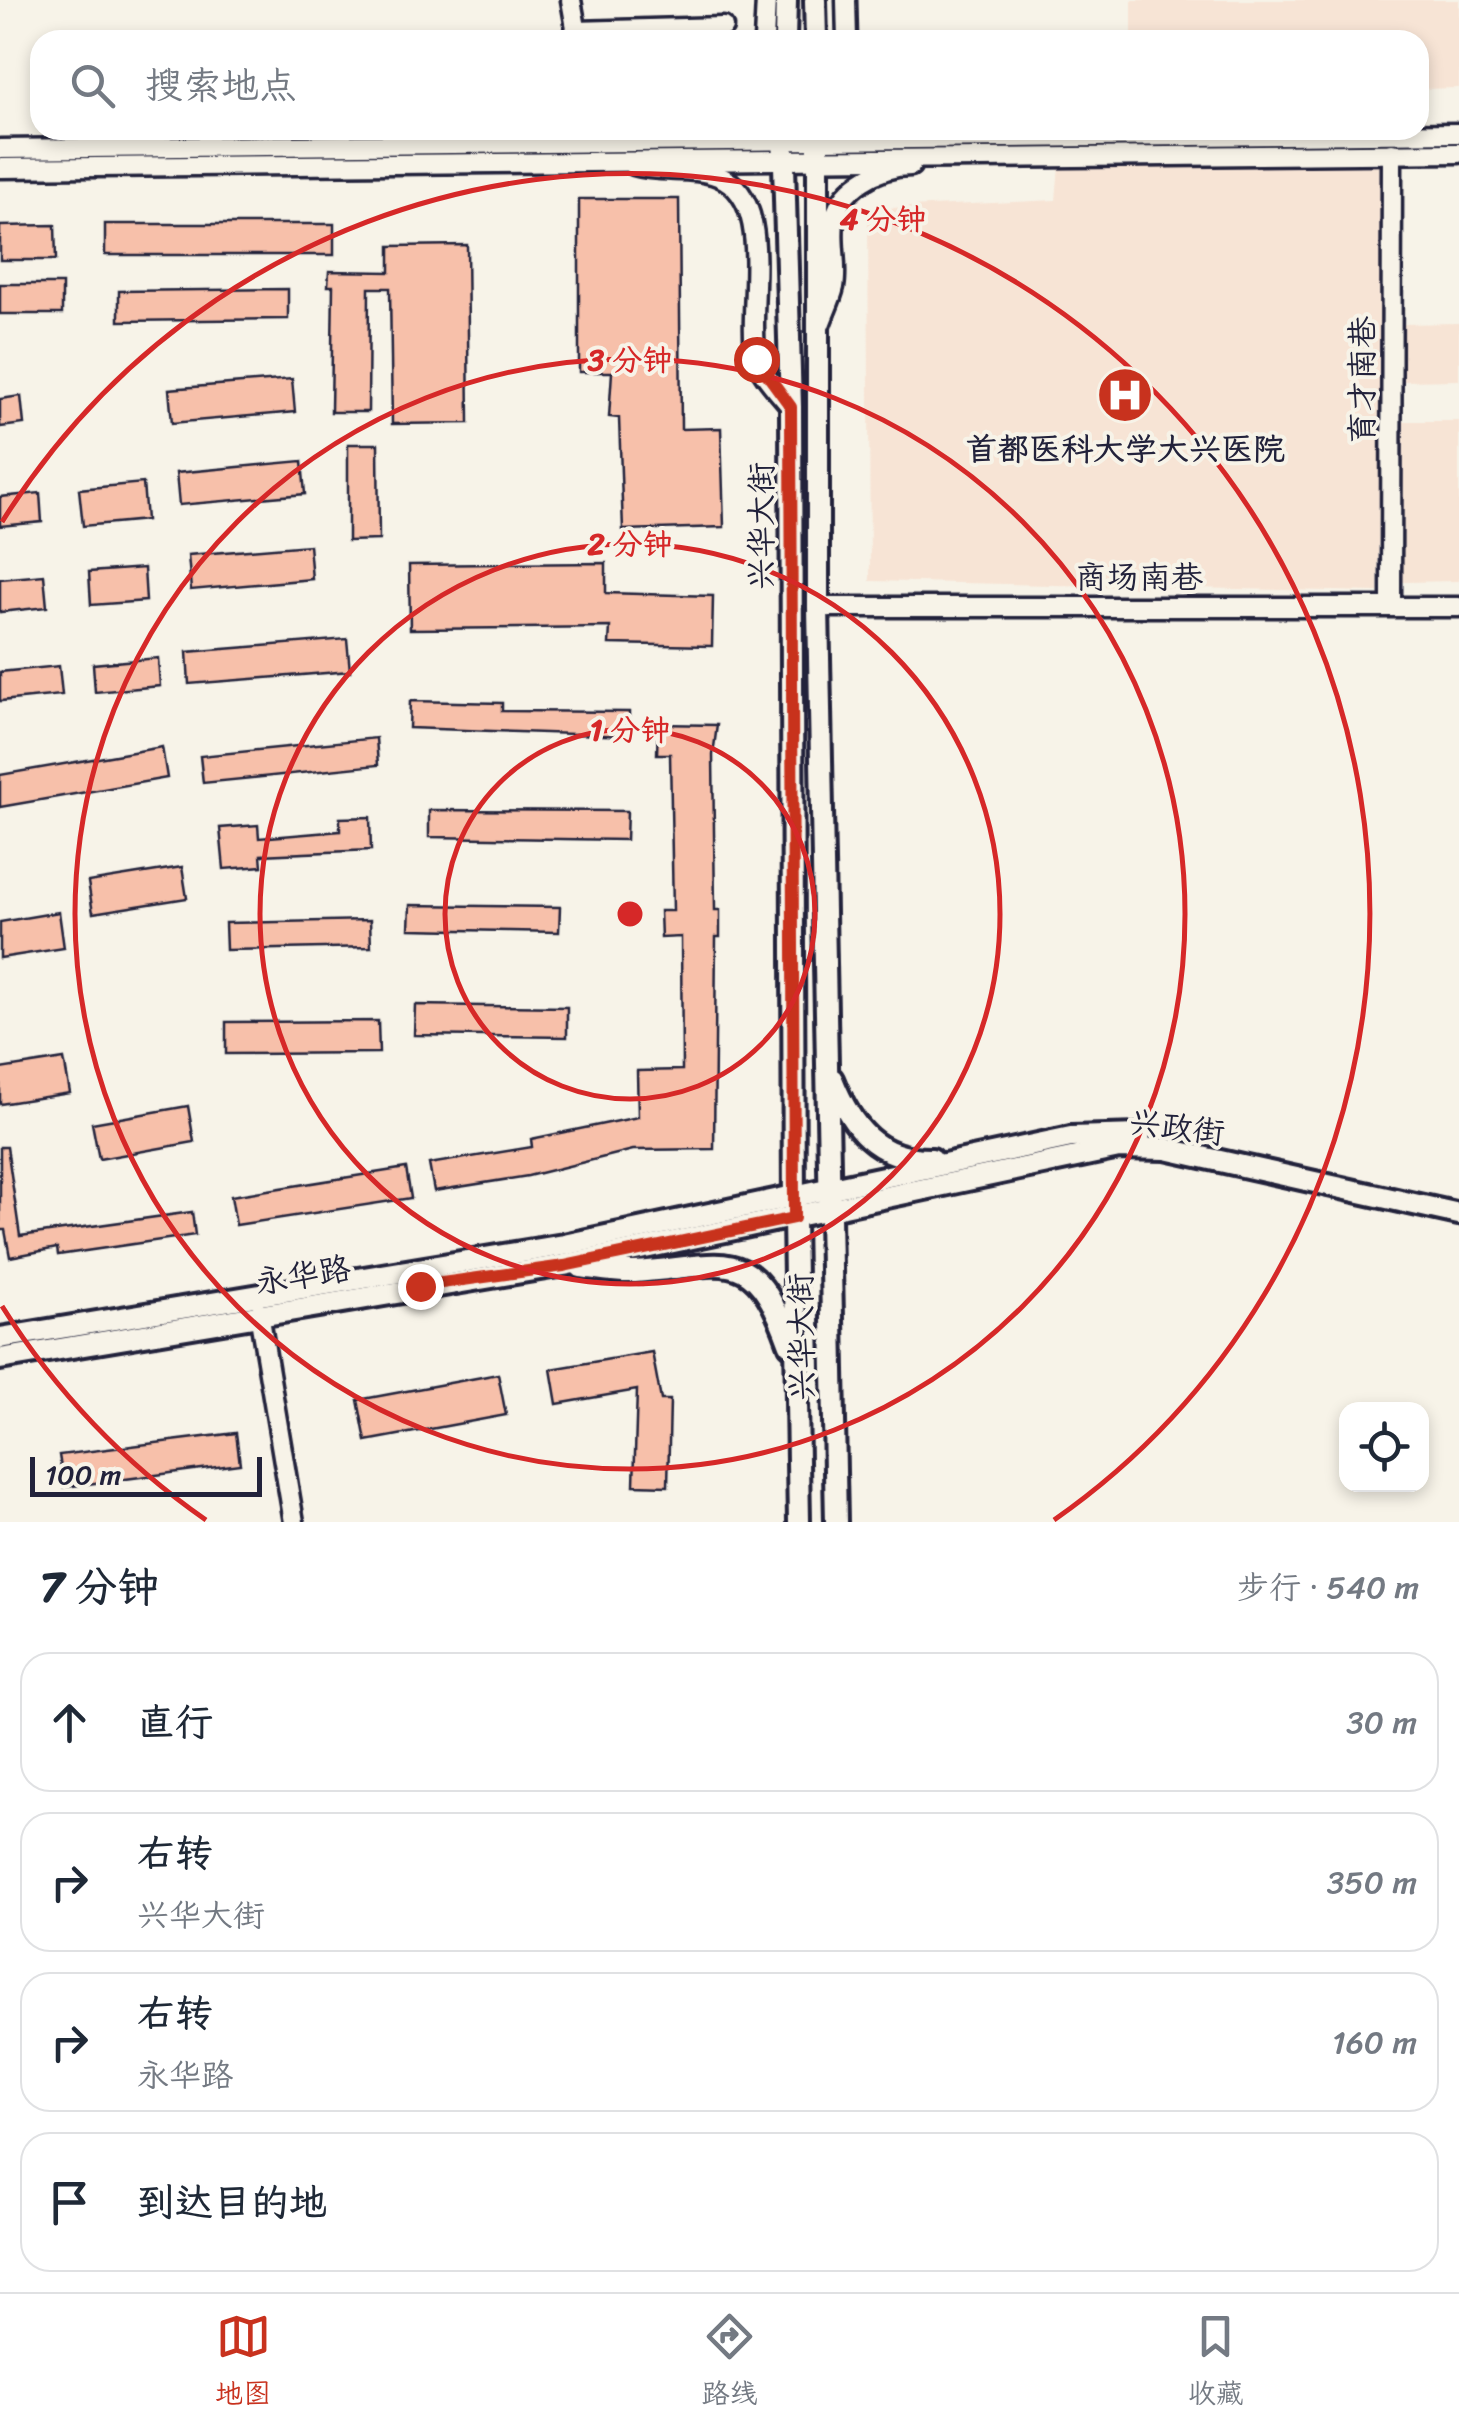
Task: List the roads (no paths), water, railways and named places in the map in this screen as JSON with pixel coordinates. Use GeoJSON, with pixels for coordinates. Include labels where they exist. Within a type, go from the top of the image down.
{"type":"FeatureCollection","features":[{"type":"Feature","properties":{"kind":"main road"},"geometry":{"type":"LineString","coordinates":[[785,30],[786,0]]}},
{"type":"Feature","properties":{"kind":"main road"},"geometry":{"type":"LineString","coordinates":[[814,0],[816,30]]}},
{"type":"Feature","properties":{"kind":"main road","name":"兴华大街"},"geometry":{"type":"LineString","coordinates":[[818,141],[818,607],[836,1522]]}},
{"type":"Feature","properties":{"kind":"main road","name":"兴华大街"},"geometry":{"type":"LineString","coordinates":[[783,142],[791,407],[794,1208],[800,1522]]}},
{"type":"Feature","properties":{"kind":"main road"},"geometry":{"type":"LineString","coordinates":[[826,1065],[853,1127],[868,1141],[892,1154],[970,1158]]}},
{"type":"Feature","properties":{"kind":"main road","name":"兴政街"},"geometry":{"type":"LineString","coordinates":[[794,1208],[828,1187],[1071,1138],[1143,1135],[1459,1204]]}},
{"type":"Feature","properties":{"kind":"main road","name":"兴政街"},"geometry":{"type":"LineString","coordinates":[[794,1208],[828,1210],[1119,1148],[1166,1149],[1459,1214]]}},
{"type":"Feature","properties":{"kind":"main road","name":"永华路"},"geometry":{"type":"LineString","coordinates":[[0,1358],[564,1266],[794,1208]]}},
{"type":"Feature","properties":{"kind":"main road","name":"永华路"},"geometry":{"type":"LineString","coordinates":[[0,1338],[794,1208]]}},
{"type":"Feature","properties":{"kind":"main road"},"geometry":{"type":"LineString","coordinates":[[564,1266],[631,1272],[714,1262],[735,1266],[763,1287],[778,1310],[791,1349],[796,1385]]}},
{"type":"Feature","properties":{"kind":"street"},"geometry":{"type":"LineString","coordinates":[[572,0],[576,30]]}},
{"type":"Feature","properties":{"kind":"street"},"geometry":{"type":"LineString","coordinates":[[764,30],[766,0]]}},
{"type":"Feature","properties":{"kind":"street"},"geometry":{"type":"LineString","coordinates":[[846,0],[846,30]]}},
{"type":"Feature","properties":{"kind":"street"},"geometry":{"type":"LineString","coordinates":[[669,30],[724,27]]}},
{"type":"Feature","properties":{"kind":"street"},"geometry":{"type":"LineString","coordinates":[[1429,133],[1459,133]]}},
{"type":"Feature","properties":{"kind":"street"},"geometry":{"type":"LineString","coordinates":[[0,148],[369,140]]}},
{"type":"Feature","properties":{"kind":"street"},"geometry":{"type":"LineString","coordinates":[[628,140],[858,140]]}},
{"type":"Feature","properties":{"kind":"street"},"geometry":{"type":"LineString","coordinates":[[818,141],[972,155],[1459,153]]}},
{"type":"Feature","properties":{"kind":"street"},"geometry":{"type":"LineString","coordinates":[[0,168],[614,160],[783,142]]}},
{"type":"Feature","properties":{"kind":"street","name":"育才南巷"},"geometry":{"type":"LineString","coordinates":[[1392,153],[1392,606]]}},
{"type":"Feature","properties":{"kind":"street"},"geometry":{"type":"LineString","coordinates":[[816,335],[834,284],[834,223],[846,196],[878,172],[899,166],[942,166],[972,155]]}},
{"type":"Feature","properties":{"kind":"street"},"geometry":{"type":"LineString","coordinates":[[614,160],[658,172],[708,174],[737,188],[752,212],[756,359],[791,407]]}},
{"type":"Feature","properties":{"kind":"street","name":"商场南巷"},"geometry":{"type":"LineString","coordinates":[[818,607],[1459,607]]}},
{"type":"Feature","properties":{"kind":"street"},"geometry":{"type":"LineString","coordinates":[[259,1313],[294,1522]]}},
{"type":"Feature","properties":{"kind":"place","name":"首都医科大学大兴医院"},"geometry":{"type":"Point","coordinates":[1125,395]}}]}
